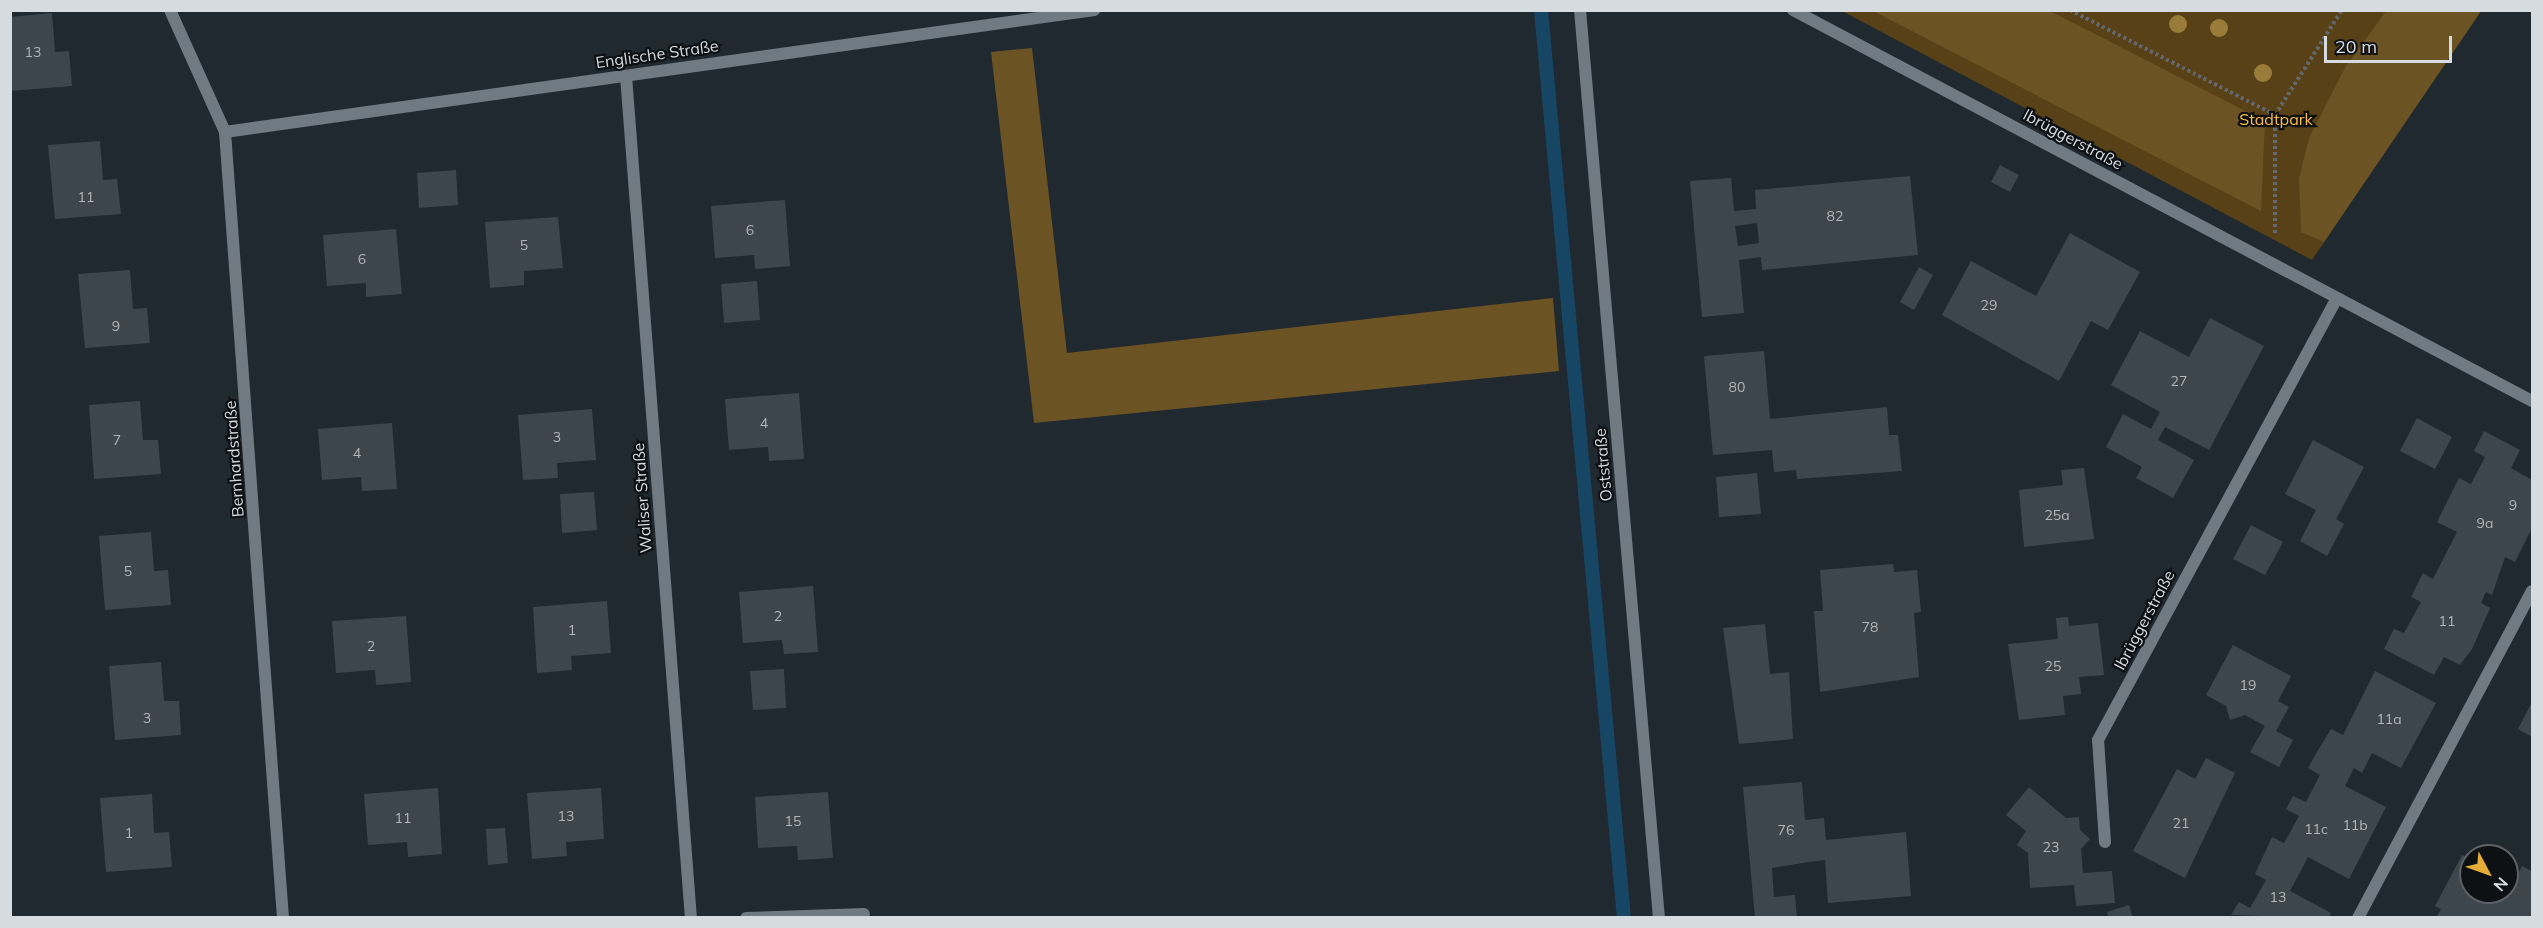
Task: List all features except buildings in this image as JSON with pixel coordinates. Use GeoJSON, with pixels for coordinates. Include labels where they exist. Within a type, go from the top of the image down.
{"type":"FeatureCollection","features":[{"type":"Feature","properties":{"kind":"street","name":"Bernhardstraße"},"geometry":{"type":"LineString","coordinates":[[170,10],[225,132],[283,918]]}},
{"type":"Feature","properties":{"kind":"street","name":"Englische Straße"},"geometry":{"type":"LineString","coordinates":[[225,132],[1094,10]]}},
{"type":"Feature","properties":{"kind":"street","name":"Oststraße"},"geometry":{"type":"LineString","coordinates":[[1580,10],[1659,918]]}},
{"type":"Feature","properties":{"kind":"street","name":"Ibrüggerstraße"},"geometry":{"type":"LineString","coordinates":[[1793,10],[2532,401]]}},
{"type":"Feature","properties":{"kind":"street","name":"Waliser Straße"},"geometry":{"type":"LineString","coordinates":[[626,76],[691,918]]}},
{"type":"Feature","properties":{"kind":"street","name":"Ibrüggerstraße"},"geometry":{"type":"LineString","coordinates":[[2105,842],[2098,740],[2337,298]]}},
{"type":"Feature","properties":{"kind":"street"},"geometry":{"type":"LineString","coordinates":[[2358,918],[2532,591]]}},
{"type":"Feature","properties":{"kind":"street"},"geometry":{"type":"LineString","coordinates":[[746,918],[864,914]]}},
{"type":"Feature","properties":{"kind":"path"},"geometry":{"type":"LineString","coordinates":[[2070,10],[2275,115]]}},
{"type":"Feature","properties":{"kind":"path"},"geometry":{"type":"LineString","coordinates":[[2275,232],[2275,115],[2342,10]]}},
{"type":"Feature","properties":{"kind":"green space","name":"Stadtpark"},"geometry":{"type":"Polygon","coordinates":[[[1842,11],[2481,11],[2312,260],[1842,11]]]}},
{"type":"Feature","properties":{"kind":"shaded area"},"geometry":{"type":"Polygon","coordinates":[[[2387,10],[2481,11],[2324,242],[2301,232],[2299,178],[2309,138],[2346,66],[2387,10]]]}},
{"type":"Feature","properties":{"kind":"shaded area"},"geometry":{"type":"Polygon","coordinates":[[[1873,11],[2050,11],[2265,121],[2261,211],[1873,11]]]}},
{"type":"Feature","properties":{"kind":"shaded area"},"geometry":{"type":"Polygon","coordinates":[[[1032,48],[1067,353],[1553,298],[1559,371],[1034,423],[991,52],[1032,48]]]}},
{"type":"Feature","properties":{"kind":"waterway"},"geometry":{"type":"LineString","coordinates":[[1541,10],[1624,918]]}}]}
